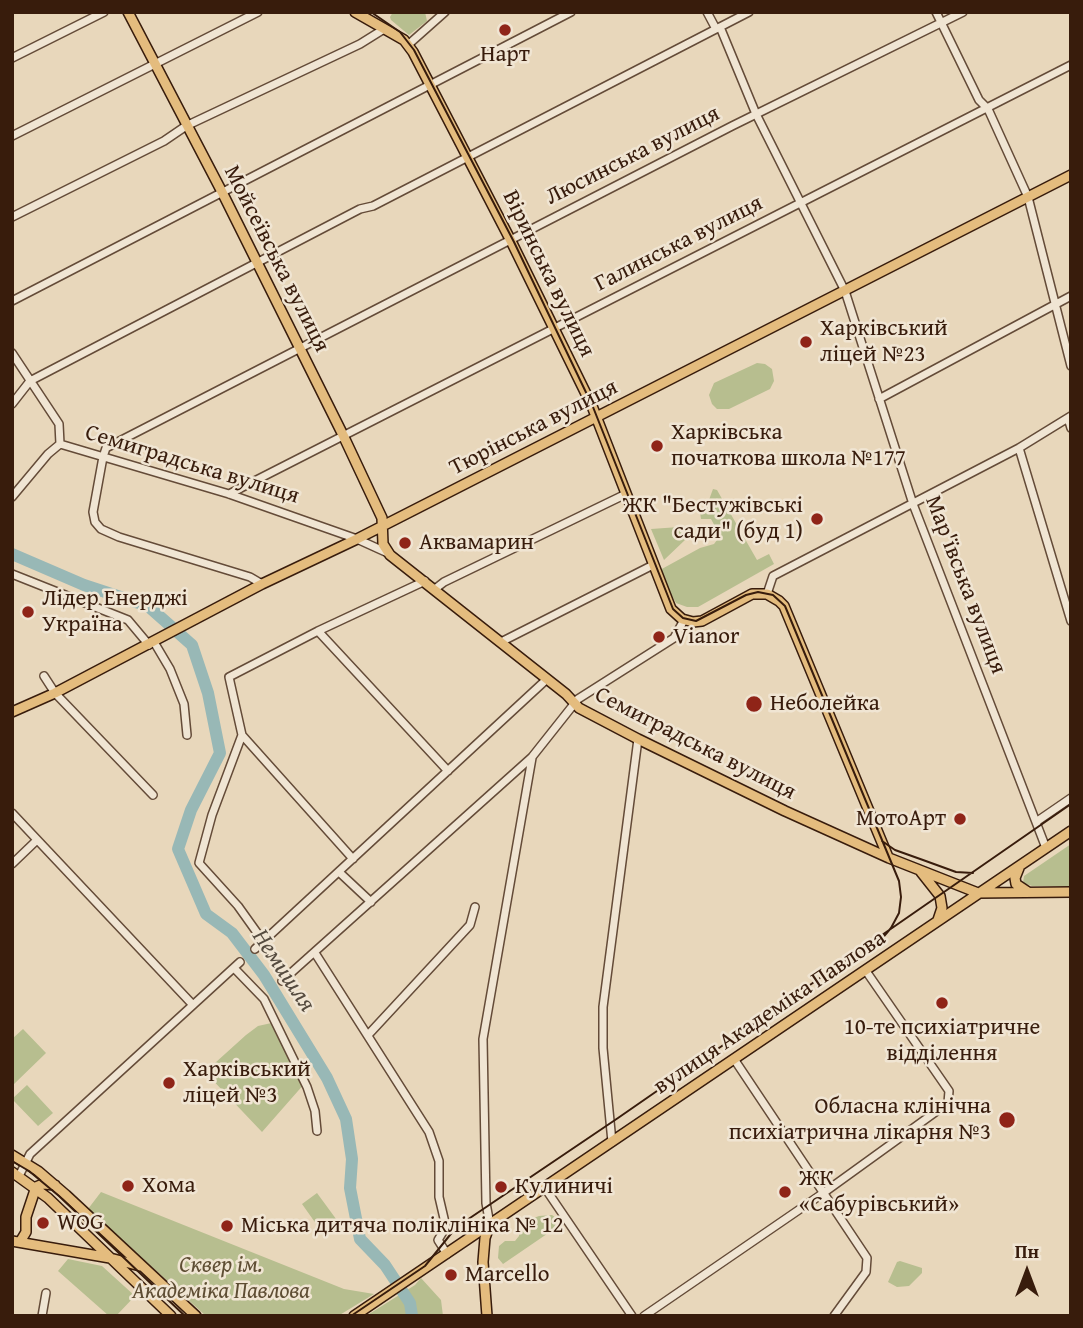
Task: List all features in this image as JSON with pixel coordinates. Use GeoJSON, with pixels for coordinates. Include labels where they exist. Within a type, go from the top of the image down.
{"type":"FeatureCollection","features":[{"type":"Feature","properties":{"kind":"main road","name":"Мойсеївська вулиця"},"geometry":{"type":"LineString","coordinates":[[128,12],[222,192],[343,435],[382,517],[382,526]]}},
{"type":"Feature","properties":{"kind":"main road"},"geometry":{"type":"LineString","coordinates":[[355,12],[409,44]]}},
{"type":"Feature","properties":{"kind":"main road","name":"Віринська вулиця"},"geometry":{"type":"LineString","coordinates":[[409,44],[555,330],[596,418],[671,609],[684,621]]}},
{"type":"Feature","properties":{"kind":"main road","name":"Тюрінська вулиця"},"geometry":{"type":"LineString","coordinates":[[12,712],[55,693],[262,584],[357,539],[1071,175]]}},
{"type":"Feature","properties":{"kind":"main road"},"geometry":{"type":"LineString","coordinates":[[382,526],[383,544],[390,555]]}},
{"type":"Feature","properties":{"kind":"main road","name":"Семиградська вулиця"},"geometry":{"type":"LineString","coordinates":[[390,555],[547,679],[584,712],[785,811],[920,871],[978,893]]}},
{"type":"Feature","properties":{"kind":"main road"},"geometry":{"type":"LineString","coordinates":[[684,621],[702,621],[747,596],[767,594],[778,599],[784,606],[888,857]]}},
{"type":"Feature","properties":{"kind":"main road","name":"вулиця Академіка Павлова"},"geometry":{"type":"LineString","coordinates":[[354,1316],[1071,831]]}},
{"type":"Feature","properties":{"kind":"main road"},"geometry":{"type":"LineString","coordinates":[[1019,868],[1016,884],[1030,892]]}},
{"type":"Feature","properties":{"kind":"main road"},"geometry":{"type":"LineString","coordinates":[[920,871],[940,896],[942,908],[937,922]]}},
{"type":"Feature","properties":{"kind":"main road"},"geometry":{"type":"LineString","coordinates":[[978,893],[1071,892]]}},
{"type":"Feature","properties":{"kind":"main road"},"geometry":{"type":"LineString","coordinates":[[12,1155],[56,1186],[196,1316]]}},
{"type":"Feature","properties":{"kind":"main road"},"geometry":{"type":"LineString","coordinates":[[15,1174],[36,1187],[171,1316]]}},
{"type":"Feature","properties":{"kind":"main road"},"geometry":{"type":"LineString","coordinates":[[16,1241],[26,1233],[26,1217],[36,1187],[43,1184],[56,1186]]}},
{"type":"Feature","properties":{"kind":"main road"},"geometry":{"type":"LineString","coordinates":[[486,1316],[484,1250],[490,1225]]}},
{"type":"Feature","properties":{"kind":"main road"},"geometry":{"type":"LineString","coordinates":[[16,1241],[110,1258],[145,1268]]}},
{"type":"Feature","properties":{"kind":"street"},"geometry":{"type":"LineString","coordinates":[[12,58],[104,12]]}},
{"type":"Feature","properties":{"kind":"street"},"geometry":{"type":"LineString","coordinates":[[12,136],[258,12]]}},
{"type":"Feature","properties":{"kind":"street"},"geometry":{"type":"LineString","coordinates":[[409,44],[445,12]]}},
{"type":"Feature","properties":{"kind":"street"},"geometry":{"type":"LineString","coordinates":[[12,301],[571,12]]}},
{"type":"Feature","properties":{"kind":"street","name":"Мар'ївська вулиця"},"geometry":{"type":"LineString","coordinates":[[707,12],[718,28],[799,204],[845,291],[913,504],[1046,848]]}},
{"type":"Feature","properties":{"kind":"street"},"geometry":{"type":"LineString","coordinates":[[12,404],[30,381],[749,12]]}},
{"type":"Feature","properties":{"kind":"street"},"geometry":{"type":"LineString","coordinates":[[936,12],[979,100],[988,109],[1028,197],[1071,366]]}},
{"type":"Feature","properties":{"kind":"street","name":"Люсинська вулиця"},"geometry":{"type":"LineString","coordinates":[[103,457],[110,444],[756,114],[963,12]]}},
{"type":"Feature","properties":{"kind":"street"},"geometry":{"type":"LineString","coordinates":[[12,217],[163,141],[186,126],[360,44],[384,29]]}},
{"type":"Feature","properties":{"kind":"street","name":"Галинська вулиця"},"geometry":{"type":"LineString","coordinates":[[229,494],[1071,65]]}},
{"type":"Feature","properties":{"kind":"street"},"geometry":{"type":"LineString","coordinates":[[880,399],[1071,296]]}},
{"type":"Feature","properties":{"kind":"street"},"geometry":{"type":"LineString","coordinates":[[12,353],[59,424],[60,444],[48,454],[12,497]]}},
{"type":"Feature","properties":{"kind":"street"},"geometry":{"type":"LineString","coordinates":[[767,594],[773,576],[1019,448],[1069,417],[1071,428]]}},
{"type":"Feature","properties":{"kind":"street","name":"Семиградська вулиця"},"geometry":{"type":"LineString","coordinates":[[60,444],[229,494],[357,539],[390,555]]}},
{"type":"Feature","properties":{"kind":"street"},"geometry":{"type":"LineString","coordinates":[[1019,448],[1071,621]]}},
{"type":"Feature","properties":{"kind":"street"},"geometry":{"type":"LineString","coordinates":[[103,457],[93,512],[95,522],[101,529],[250,577],[262,584]]}},
{"type":"Feature","properties":{"kind":"street"},"geometry":{"type":"LineString","coordinates":[[435,589],[444,582],[626,494]]}},
{"type":"Feature","properties":{"kind":"street"},"geometry":{"type":"LineString","coordinates":[[501,642],[653,565]]}},
{"type":"Feature","properties":{"kind":"street"},"geometry":{"type":"LineString","coordinates":[[12,575],[128,620],[155,642],[170,669],[184,704],[187,735]]}},
{"type":"Feature","properties":{"kind":"street"},"geometry":{"type":"LineString","coordinates":[[353,859],[242,735],[229,677],[318,631],[425,581]]}},
{"type":"Feature","properties":{"kind":"street"},"geometry":{"type":"LineString","coordinates":[[282,981],[532,757],[574,704],[674,638],[684,621]]}},
{"type":"Feature","properties":{"kind":"street"},"geometry":{"type":"LineString","coordinates":[[318,631],[448,771]]}},
{"type":"Feature","properties":{"kind":"street"},"geometry":{"type":"LineString","coordinates":[[44,676],[55,693],[152,795]]}},
{"type":"Feature","properties":{"kind":"street"},"geometry":{"type":"LineString","coordinates":[[255,948],[547,679]]}},
{"type":"Feature","properties":{"kind":"street"},"geometry":{"type":"LineString","coordinates":[[242,735],[212,815],[199,863],[238,906],[264,941]]}},
{"type":"Feature","properties":{"kind":"street"},"geometry":{"type":"LineString","coordinates":[[612,1142],[603,1048],[603,1007],[638,739]]}},
{"type":"Feature","properties":{"kind":"street"},"geometry":{"type":"LineString","coordinates":[[490,1225],[486,1203],[484,1039],[532,757]]}},
{"type":"Feature","properties":{"kind":"street"},"geometry":{"type":"LineString","coordinates":[[1036,822],[1071,799]]}},
{"type":"Feature","properties":{"kind":"street"},"geometry":{"type":"LineString","coordinates":[[12,813],[193,1005]]}},
{"type":"Feature","properties":{"kind":"street"},"geometry":{"type":"LineString","coordinates":[[12,864],[37,840]]}},
{"type":"Feature","properties":{"kind":"street"},"geometry":{"type":"LineString","coordinates":[[339,872],[371,902]]}},
{"type":"Feature","properties":{"kind":"street"},"geometry":{"type":"LineString","coordinates":[[368,1035],[470,925],[475,907]]}},
{"type":"Feature","properties":{"kind":"street"},"geometry":{"type":"LineString","coordinates":[[315,953],[429,1132],[439,1161],[439,1200],[446,1227],[438,1240],[447,1254]]}},
{"type":"Feature","properties":{"kind":"street"},"geometry":{"type":"LineString","coordinates":[[15,1174],[30,1154],[237,965],[264,999],[307,1087],[315,1111],[317,1131]]}},
{"type":"Feature","properties":{"kind":"street"},"geometry":{"type":"LineString","coordinates":[[644,1316],[822,1194],[948,1103],[950,1091],[866,971]]}},
{"type":"Feature","properties":{"kind":"street"},"geometry":{"type":"LineString","coordinates":[[734,1059],[867,1258],[866,1272],[834,1316]]}},
{"type":"Feature","properties":{"kind":"street"},"geometry":{"type":"LineString","coordinates":[[545,1188],[632,1316]]}},
{"type":"Feature","properties":{"kind":"street"},"geometry":{"type":"LineString","coordinates":[[42,1316],[46,1293]]}},
{"type":"Feature","properties":{"kind":"green space"},"geometry":{"type":"Polygon","coordinates":[[[393,12],[425,12],[427,21],[409,35],[391,20],[393,12]]]}},
{"type":"Feature","properties":{"kind":"green space"},"geometry":{"type":"Polygon","coordinates":[[[757,363],[772,369],[774,381],[770,389],[729,409],[717,409],[709,395],[714,383],[757,363]]]}},
{"type":"Feature","properties":{"kind":"green space"},"geometry":{"type":"Polygon","coordinates":[[[713,489],[717,490],[757,560],[769,554],[774,564],[698,607],[687,607],[676,603],[660,570],[700,548],[714,544],[717,540],[717,530],[711,519],[701,519],[700,512],[706,508],[713,489]]]}},
{"type":"Feature","properties":{"kind":"green space"},"geometry":{"type":"Polygon","coordinates":[[[679,527],[686,532],[685,540],[664,560],[651,529],[679,527]]]}},
{"type":"Feature","properties":{"kind":"green space"},"geometry":{"type":"Polygon","coordinates":[[[1071,844],[1071,886],[1032,886],[1023,883],[1024,876],[1071,844]]]}},
{"type":"Feature","properties":{"kind":"green space"},"geometry":{"type":"Polygon","coordinates":[[[276,1022],[305,1083],[262,1132],[205,1072],[258,1026],[276,1022]]]}},
{"type":"Feature","properties":{"kind":"green space"},"geometry":{"type":"Polygon","coordinates":[[[23,1029],[46,1053],[12,1086],[12,1039],[23,1029]]]}},
{"type":"Feature","properties":{"kind":"green space"},"geometry":{"type":"Polygon","coordinates":[[[27,1085],[53,1113],[38,1126],[12,1099],[27,1085]]]}},
{"type":"Feature","properties":{"kind":"green space","name":"Сквер ім. Академіка Павлова"},"geometry":{"type":"Polygon","coordinates":[[[101,1192],[344,1289],[374,1294],[338,1316],[206,1316],[88,1209],[101,1192]]]}},
{"type":"Feature","properties":{"kind":"green space"},"geometry":{"type":"Polygon","coordinates":[[[317,1193],[339,1223],[324,1235],[302,1204],[317,1193]]]}},
{"type":"Feature","properties":{"kind":"green space"},"geometry":{"type":"Polygon","coordinates":[[[552,1215],[563,1223],[503,1264],[498,1258],[499,1246],[505,1241],[515,1241],[519,1236],[521,1223],[539,1216],[552,1215]]]}},
{"type":"Feature","properties":{"kind":"green space"},"geometry":{"type":"Polygon","coordinates":[[[68,1259],[102,1266],[135,1296],[116,1316],[109,1316],[58,1271],[68,1259]]]}},
{"type":"Feature","properties":{"kind":"green space"},"geometry":{"type":"Polygon","coordinates":[[[897,1262],[922,1268],[922,1273],[909,1286],[897,1287],[888,1282],[897,1262]]]}},
{"type":"Feature","properties":{"kind":"green space"},"geometry":{"type":"Polygon","coordinates":[[[421,1278],[441,1300],[443,1316],[366,1316],[415,1285],[421,1278]]]}},
{"type":"Feature","properties":{"kind":"waterway","name":"Немишля"},"geometry":{"type":"LineString","coordinates":[[12,554],[84,585],[148,606],[192,645],[208,693],[220,753],[191,810],[178,849],[206,914],[232,933],[264,975],[327,1078],[346,1119],[352,1159],[350,1188],[360,1239],[385,1265],[410,1303],[412,1316]]}},
{"type":"Feature","properties":{"kind":"tram line"},"geometry":{"type":"LineString","coordinates":[[371,12],[400,32],[414,50],[514,242],[593,407],[673,609],[683,618],[696,621],[746,595],[758,592],[773,595],[785,606],[899,881],[899,913],[879,942]]}},
{"type":"Feature","properties":{"kind":"tram line"},"geometry":{"type":"LineString","coordinates":[[351,1316],[425,1266],[454,1230],[464,1222],[1071,804]]}},
{"type":"Feature","properties":{"kind":"tram line"},"geometry":{"type":"LineString","coordinates":[[882,841],[895,850],[956,872],[973,873]]}},
{"type":"Feature","properties":{"kind":"tram line"},"geometry":{"type":"LineString","coordinates":[[12,1161],[29,1171],[59,1196],[185,1316]]}},
{"type":"Feature","properties":{"kind":"place","name":"Нарт"},"geometry":{"type":"Point","coordinates":[505,30]}},
{"type":"Feature","properties":{"kind":"place","name":"Харківський ліцей №23"},"geometry":{"type":"Point","coordinates":[806,342]}},
{"type":"Feature","properties":{"kind":"place","name":"Харківська початкова школа №177"},"geometry":{"type":"Point","coordinates":[657,446]}},
{"type":"Feature","properties":{"kind":"place","name":"ЖК \"Бестужівські сади\" (буд 1)"},"geometry":{"type":"Point","coordinates":[817,519]}},
{"type":"Feature","properties":{"kind":"place","name":"Аквамарин"},"geometry":{"type":"Point","coordinates":[405,543]}},
{"type":"Feature","properties":{"kind":"place","name":"Лідер Енерджі Україна"},"geometry":{"type":"Point","coordinates":[28,612]}},
{"type":"Feature","properties":{"kind":"place","name":"Vianor"},"geometry":{"type":"Point","coordinates":[659,637]}},
{"type":"Feature","properties":{"kind":"place","name":"Неболейка"},"geometry":{"type":"Point","coordinates":[754,704]}},
{"type":"Feature","properties":{"kind":"place","name":"МотоАрт"},"geometry":{"type":"Point","coordinates":[960,819]}},
{"type":"Feature","properties":{"kind":"place","name":"10-те психіатричне відділення"},"geometry":{"type":"Point","coordinates":[942,1003]}},
{"type":"Feature","properties":{"kind":"place","name":"Харківський ліцей №3"},"geometry":{"type":"Point","coordinates":[169,1083]}},
{"type":"Feature","properties":{"kind":"place","name":"Обласна клінічна психіатрична лікарня №3"},"geometry":{"type":"Point","coordinates":[1007,1120]}},
{"type":"Feature","properties":{"kind":"place","name":"Хома"},"geometry":{"type":"Point","coordinates":[128,1186]}},
{"type":"Feature","properties":{"kind":"place","name":"Кулиничі"},"geometry":{"type":"Point","coordinates":[501,1187]}},
{"type":"Feature","properties":{"kind":"place","name":"ЖК «Сабурівський»"},"geometry":{"type":"Point","coordinates":[785,1192]}},
{"type":"Feature","properties":{"kind":"place","name":"WOG"},"geometry":{"type":"Point","coordinates":[43,1223]}},
{"type":"Feature","properties":{"kind":"place","name":"Міська дитяча поліклініка № 12"},"geometry":{"type":"Point","coordinates":[227,1226]}},
{"type":"Feature","properties":{"kind":"place","name":"Marcello"},"geometry":{"type":"Point","coordinates":[451,1275]}}]}
